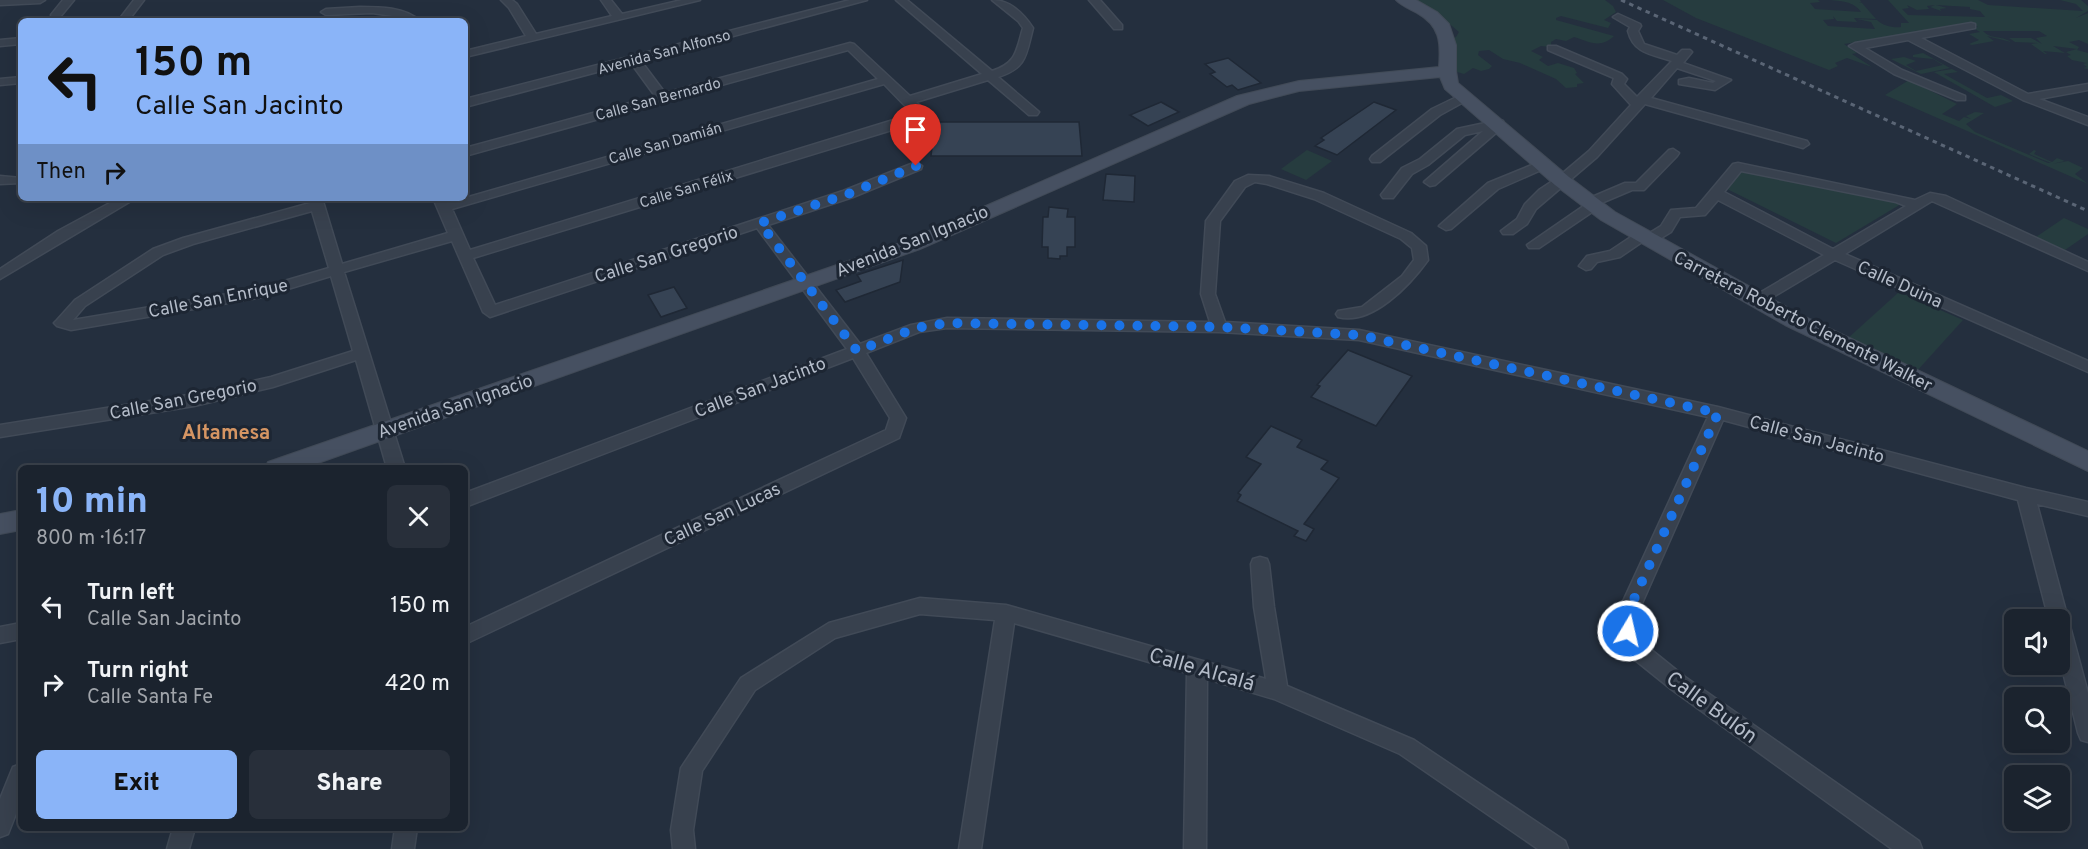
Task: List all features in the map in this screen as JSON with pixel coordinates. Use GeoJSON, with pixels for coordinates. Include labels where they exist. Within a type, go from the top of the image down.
{"type":"FeatureCollection","features":[{"type":"Feature","properties":{"kind":"street"},"geometry":{"type":"LineString","coordinates":[[0,2],[40,0]]}},
{"type":"Feature","properties":{"kind":"street"},"geometry":{"type":"LineString","coordinates":[[56,15],[69,0]]}},
{"type":"Feature","properties":{"kind":"street"},"geometry":{"type":"LineString","coordinates":[[125,18],[139,0]]}},
{"type":"Feature","properties":{"kind":"street"},"geometry":{"type":"LineString","coordinates":[[506,0],[513,6],[533,38]]}},
{"type":"Feature","properties":{"kind":"street"},"geometry":{"type":"LineString","coordinates":[[606,0],[619,18]]}},
{"type":"Feature","properties":{"kind":"street"},"geometry":{"type":"LineString","coordinates":[[468,53],[695,0]]}},
{"type":"Feature","properties":{"kind":"street","name":"Avenida San Alfonso"},"geometry":{"type":"LineString","coordinates":[[468,102],[862,0]]}},
{"type":"Feature","properties":{"kind":"street"},"geometry":{"type":"LineString","coordinates":[[901,0],[1034,112]]}},
{"type":"Feature","properties":{"kind":"street"},"geometry":{"type":"LineString","coordinates":[[886,80],[908,100],[1008,70],[1019,62],[1028,28],[1022,19],[997,0]]}},
{"type":"Feature","properties":{"kind":"street"},"geometry":{"type":"LineString","coordinates":[[1096,2],[1111,0]]}},
{"type":"Feature","properties":{"kind":"street"},"geometry":{"type":"LineString","coordinates":[[1404,0],[1426,12],[1447,32],[1450,43],[1447,71]]}},
{"type":"Feature","properties":{"kind":"street"},"geometry":{"type":"LineString","coordinates":[[1096,2],[1118,27]]}},
{"type":"Feature","properties":{"kind":"street"},"geometry":{"type":"LineString","coordinates":[[326,12],[374,10],[411,18]]}},
{"type":"Feature","properties":{"kind":"street"},"geometry":{"type":"LineString","coordinates":[[1618,17],[1636,26],[1633,31],[1637,44],[1681,59],[1725,80],[1715,87],[1689,81],[1683,82]]}},
{"type":"Feature","properties":{"kind":"street"},"geometry":{"type":"LineString","coordinates":[[1961,98],[1898,72],[1855,46],[1971,26]]}},
{"type":"Feature","properties":{"kind":"street"},"geometry":{"type":"LineString","coordinates":[[1909,36],[2027,98],[2088,121]]}},
{"type":"Feature","properties":{"kind":"street"},"geometry":{"type":"LineString","coordinates":[[0,43],[18,41]]}},
{"type":"Feature","properties":{"kind":"street","name":"Calle San Bernardo"},"geometry":{"type":"LineString","coordinates":[[468,151],[850,46],[886,80]]}},
{"type":"Feature","properties":{"kind":"street"},"geometry":{"type":"LineString","coordinates":[[1552,48],[1618,76],[1621,80],[1618,84],[1640,102],[1803,144]]}},
{"type":"Feature","properties":{"kind":"street"},"geometry":{"type":"LineString","coordinates":[[634,59],[663,98]]}},
{"type":"Feature","properties":{"kind":"street"},"geometry":{"type":"LineString","coordinates":[[1508,231],[1522,221],[1530,207],[1544,193],[1562,181],[1593,154],[1681,59]]}},
{"type":"Feature","properties":{"kind":"street","name":"Carretera Roberto Clemente Walker"},"geometry":{"type":"LineString","coordinates":[[1447,71],[1451,85],[1562,181],[1591,204],[1645,238],[1756,301],[2088,462]]}},
{"type":"Feature","properties":{"kind":"street","name":"Avenida San Ignacio"},"geometry":{"type":"LineString","coordinates":[[286,465],[913,244],[1243,100],[1299,86],[1447,71]]}},
{"type":"Feature","properties":{"kind":"street"},"geometry":{"type":"LineString","coordinates":[[0,82],[18,80]]}},
{"type":"Feature","properties":{"kind":"street","name":"Calle San Damián"},"geometry":{"type":"LineString","coordinates":[[468,195],[886,80]]}},
{"type":"Feature","properties":{"kind":"street"},"geometry":{"type":"LineString","coordinates":[[2027,98],[2088,87]]}},
{"type":"Feature","properties":{"kind":"street"},"geometry":{"type":"LineString","coordinates":[[1376,159],[1436,111],[1465,97]]}},
{"type":"Feature","properties":{"kind":"street","name":"Calle San Félix"},"geometry":{"type":"LineString","coordinates":[[465,256],[906,122],[919,115],[919,111],[908,100]]}},
{"type":"Feature","properties":{"kind":"street"},"geometry":{"type":"LineString","coordinates":[[1430,182],[1498,124]]}},
{"type":"Feature","properties":{"kind":"street"},"geometry":{"type":"LineString","coordinates":[[1388,195],[1407,171],[1424,162],[1461,132],[1498,124]]}},
{"type":"Feature","properties":{"kind":"street"},"geometry":{"type":"LineString","coordinates":[[1534,245],[1591,204],[1630,186],[1639,187],[1673,153]]}},
{"type":"Feature","properties":{"kind":"street"},"geometry":{"type":"LineString","coordinates":[[1446,226],[1493,186],[1544,164]]}},
{"type":"Feature","properties":{"kind":"street","name":"Calle San Gregorio"},"geometry":{"type":"LineString","coordinates":[[465,256],[490,312],[848,194],[916,166]]}},
{"type":"Feature","properties":{"kind":"street"},"geometry":{"type":"LineString","coordinates":[[1586,266],[1592,259],[1615,254],[1666,229],[1676,213],[1700,212],[1738,167],[1922,202]]}},
{"type":"Feature","properties":{"kind":"street"},"geometry":{"type":"LineString","coordinates":[[1219,327],[1208,294],[1213,221],[1240,184],[1253,178],[1269,180],[1319,196],[1406,236],[1419,246],[1421,260],[1407,279],[1366,310],[1343,315]]}},
{"type":"Feature","properties":{"kind":"street"},"geometry":{"type":"LineString","coordinates":[[0,180],[16,181]]}},
{"type":"Feature","properties":{"kind":"street","name":"Calle Duina"},"geometry":{"type":"LineString","coordinates":[[1717,194],[1835,255],[2088,367]]}},
{"type":"Feature","properties":{"kind":"street"},"geometry":{"type":"LineString","coordinates":[[1756,301],[1930,197],[1941,199],[2088,267]]}},
{"type":"Feature","properties":{"kind":"street"},"geometry":{"type":"LineString","coordinates":[[0,275],[63,234],[124,201]]}},
{"type":"Feature","properties":{"kind":"street"},"geometry":{"type":"LineString","coordinates":[[316,201],[395,465]]}},
{"type":"Feature","properties":{"kind":"street","name":"Calle San Enrique"},"geometry":{"type":"LineString","coordinates":[[316,201],[158,252],[80,303],[62,323],[71,325],[258,293],[456,235]]}},
{"type":"Feature","properties":{"kind":"street"},"geometry":{"type":"LineString","coordinates":[[442,202],[465,256]]}},
{"type":"Feature","properties":{"kind":"street","name":"Calle San Lucas"},"geometry":{"type":"LineString","coordinates":[[468,635],[893,434],[898,418],[857,351],[760,223]]}},
{"type":"Feature","properties":{"kind":"street","name":"Calle San Jacinto"},"geometry":{"type":"LineString","coordinates":[[468,499],[916,328],[947,323],[1219,327],[1359,335],[1718,413],[2026,495],[2088,509]]}},
{"type":"Feature","properties":{"kind":"street","name":"Calle San Gregorio"},"geometry":{"type":"LineString","coordinates":[[0,431],[194,400],[273,382],[362,353]]}},
{"type":"Feature","properties":{"kind":"street","name":"Calle Bulón"},"geometry":{"type":"LineString","coordinates":[[1718,413],[1630,608],[1628,631],[1642,654],[1678,683],[1911,849]]}},
{"type":"Feature","properties":{"kind":"street"},"geometry":{"type":"LineString","coordinates":[[2026,495],[2056,609]]}},
{"type":"Feature","properties":{"kind":"street"},"geometry":{"type":"LineString","coordinates":[[0,524],[18,521]]}},
{"type":"Feature","properties":{"kind":"street"},"geometry":{"type":"LineString","coordinates":[[1260,564],[1264,607],[1278,692]]}},
{"type":"Feature","properties":{"kind":"street","name":"Calle Alcalá"},"geometry":{"type":"LineString","coordinates":[[684,849],[682,830],[692,768],[748,684],[829,631],[920,606],[1006,613],[1278,692],[1407,747],[1557,849]]}},
{"type":"Feature","properties":{"kind":"street"},"geometry":{"type":"LineString","coordinates":[[970,849],[1006,613]]}},
{"type":"Feature","properties":{"kind":"street"},"geometry":{"type":"LineString","coordinates":[[0,635],[18,632]]}},
{"type":"Feature","properties":{"kind":"street"},"geometry":{"type":"LineString","coordinates":[[2070,663],[2088,733]]}},
{"type":"Feature","properties":{"kind":"street"},"geometry":{"type":"LineString","coordinates":[[1195,849],[1197,667]]}},
{"type":"Feature","properties":{"kind":"street"},"geometry":{"type":"LineString","coordinates":[[0,826],[18,781]]}},
{"type":"Feature","properties":{"kind":"street"},"geometry":{"type":"LineString","coordinates":[[178,849],[183,831]]}},
{"type":"Feature","properties":{"kind":"street"},"geometry":{"type":"LineString","coordinates":[[403,849],[406,831]]}},
{"type":"Feature","properties":{"kind":"green space"},"geometry":{"type":"Polygon","coordinates":[[[1415,0],[1605,0],[1613,6],[1616,12],[1604,20],[1611,23],[1608,28],[1561,16],[1556,20],[1614,36],[1599,43],[1574,37],[1566,41],[1556,39],[1551,42],[1551,47],[1541,46],[1531,51],[1543,57],[1539,60],[1548,66],[1558,63],[1574,68],[1577,73],[1575,74],[1584,83],[1577,84],[1577,87],[1566,88],[1556,79],[1520,63],[1503,59],[1489,50],[1479,51],[1478,55],[1492,66],[1489,69],[1481,71],[1473,68],[1464,74],[1457,72],[1453,64],[1457,50],[1449,40],[1456,37],[1459,32],[1439,15],[1415,0]]]}},
{"type":"Feature","properties":{"kind":"green space"},"geometry":{"type":"Polygon","coordinates":[[[1663,0],[1818,0],[1820,2],[1810,3],[1815,9],[1861,12],[1851,4],[1828,0],[1860,0],[1859,2],[1876,19],[1854,18],[1857,22],[1837,21],[1833,16],[1834,19],[1823,20],[1828,26],[1875,29],[1871,22],[1857,19],[1877,20],[1895,27],[1901,27],[1901,23],[1909,23],[1888,0],[1978,0],[1988,5],[2083,11],[2076,4],[2060,0],[2081,0],[2088,6],[2088,11],[2076,18],[2088,13],[2088,44],[2079,40],[2069,42],[2079,47],[2077,50],[2088,53],[2088,69],[2083,68],[2087,67],[2083,64],[2087,63],[2072,60],[2067,56],[2071,55],[2066,52],[2077,49],[2053,46],[2065,53],[2043,51],[2047,54],[2045,54],[2031,44],[2038,43],[2015,42],[2009,38],[2031,38],[2042,44],[2036,38],[2047,36],[2039,31],[1983,31],[1989,36],[2011,42],[1987,36],[1994,41],[1969,44],[1979,40],[1969,34],[1980,32],[1973,28],[1978,27],[1973,24],[1844,44],[1857,53],[1852,54],[1872,67],[1847,58],[1835,63],[1838,66],[1829,70],[1696,18],[1663,0]],[[1907,5],[1909,8],[1902,9],[1908,15],[1985,17],[1980,11],[1970,9],[1970,7],[1936,5],[1947,8],[1940,9],[1941,11],[1930,7],[1935,5],[1927,6],[1929,9],[1917,10],[1907,5]]]}},
{"type":"Feature","properties":{"kind":"green space"},"geometry":{"type":"Polygon","coordinates":[[[1923,53],[1950,68],[1921,74],[1891,59],[1904,57],[1916,61],[1906,65],[1916,71],[1943,65],[1933,59],[1913,57],[1913,55],[1923,53]]]}},
{"type":"Feature","properties":{"kind":"green space"},"geometry":{"type":"Polygon","coordinates":[[[1952,69],[1958,72],[1944,74],[1987,98],[2001,95],[2013,101],[1995,107],[1934,72],[1952,69]]]}},
{"type":"Feature","properties":{"kind":"green space"},"geometry":{"type":"Polygon","coordinates":[[[1909,80],[1957,104],[1942,114],[1959,121],[1964,117],[1971,119],[1966,116],[1975,112],[1984,113],[1966,124],[1975,132],[2048,163],[2051,163],[2029,154],[2034,150],[2036,151],[2034,154],[2052,162],[2057,158],[2065,161],[2052,164],[2068,161],[2083,168],[2075,174],[2088,184],[1885,95],[1909,80]]]}},
{"type":"Feature","properties":{"kind":"green space"},"geometry":{"type":"Polygon","coordinates":[[[1307,150],[1332,161],[1306,180],[1281,169],[1307,150]]]}},
{"type":"Feature","properties":{"kind":"green space"},"geometry":{"type":"Polygon","coordinates":[[[1740,169],[1896,199],[1901,204],[1836,243],[1723,187],[1740,169]]]}},
{"type":"Feature","properties":{"kind":"green space"},"geometry":{"type":"Polygon","coordinates":[[[2064,218],[2088,229],[2088,234],[2065,250],[2036,237],[2064,218]]]}},
{"type":"Feature","properties":{"kind":"green space"},"geometry":{"type":"Polygon","coordinates":[[[1899,292],[1963,320],[1916,372],[1847,339],[1899,292]]]}},
{"type":"Feature","properties":{"kind":"building"},"geometry":{"type":"Polygon","coordinates":[[[1228,58],[1261,83],[1238,90],[1232,85],[1227,87],[1210,74],[1215,72],[1205,64],[1228,58]]]}},
{"type":"Feature","properties":{"kind":"building"},"geometry":{"type":"Polygon","coordinates":[[[1161,102],[1179,112],[1148,126],[1130,115],[1161,102]]]}},
{"type":"Feature","properties":{"kind":"building"},"geometry":{"type":"Polygon","coordinates":[[[1374,102],[1396,110],[1337,155],[1315,146],[1324,140],[1321,138],[1374,102]]]}},
{"type":"Feature","properties":{"kind":"building"},"geometry":{"type":"Polygon","coordinates":[[[935,122],[1079,122],[1082,156],[931,156],[935,122]]]}},
{"type":"Feature","properties":{"kind":"building"},"geometry":{"type":"Polygon","coordinates":[[[1106,174],[1135,176],[1134,202],[1103,200],[1106,174]]]}},
{"type":"Feature","properties":{"kind":"building"},"geometry":{"type":"Polygon","coordinates":[[[1049,207],[1068,209],[1067,217],[1075,217],[1075,247],[1067,247],[1067,256],[1060,256],[1060,259],[1048,258],[1048,247],[1042,247],[1043,217],[1048,217],[1049,207]]]}},
{"type":"Feature","properties":{"kind":"building"},"geometry":{"type":"Polygon","coordinates":[[[903,260],[900,282],[845,302],[836,290],[861,281],[857,275],[903,260]]]}},
{"type":"Feature","properties":{"kind":"building"},"geometry":{"type":"Polygon","coordinates":[[[674,287],[687,308],[661,317],[648,295],[674,287]]]}},
{"type":"Feature","properties":{"kind":"building"},"geometry":{"type":"Polygon","coordinates":[[[1348,350],[1412,376],[1376,426],[1311,397],[1320,386],[1317,385],[1348,350]]]}},
{"type":"Feature","properties":{"kind":"building"},"geometry":{"type":"Polygon","coordinates":[[[1271,426],[1302,440],[1297,447],[1328,461],[1321,469],[1339,478],[1304,524],[1314,529],[1306,541],[1294,536],[1298,531],[1237,501],[1241,495],[1238,493],[1261,464],[1246,457],[1271,426]]]}},
{"type":"Feature","properties":{"kind":"railway"},"geometry":{"type":"LineString","coordinates":[[1621,0],[2088,211]]}},
{"type":"Feature","properties":{"kind":"district","name":"Altamesa"},"geometry":{"type":"Point","coordinates":[226,432]}},
{"type":"Feature","properties":{"kind":"route"},"geometry":{"type":"LineString","coordinates":[[916,166],[848,194],[760,223],[857,351],[916,328],[947,323],[1219,327],[1359,335],[1718,413],[1630,608],[1628,631]]}}]}
